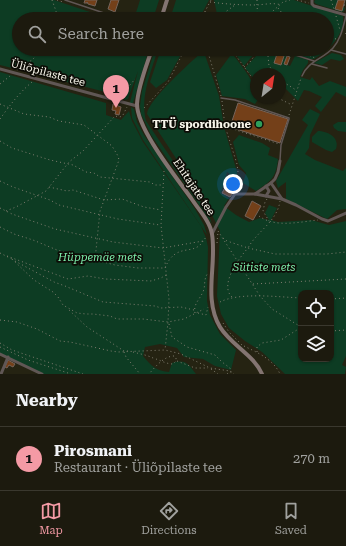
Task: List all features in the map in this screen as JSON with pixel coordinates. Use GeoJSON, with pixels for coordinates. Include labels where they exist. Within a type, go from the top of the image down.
{"type":"FeatureCollection","features":[{"type":"Feature","properties":{"kind":"main road"},"geometry":{"type":"LineString","coordinates":[[163,12],[167,0]]}},
{"type":"Feature","properties":{"kind":"main road","name":"Ehitajate tee"},"geometry":{"type":"LineString","coordinates":[[150,56],[140,87],[137,106],[142,126],[204,216],[212,234],[213,248],[211,295],[216,318],[224,332],[256,364],[262,374]]}},
{"type":"Feature","properties":{"kind":"street"},"geometry":{"type":"LineString","coordinates":[[312,2],[314,6],[346,15]]}},
{"type":"Feature","properties":{"kind":"street","name":"Üliõpilaste tee"},"geometry":{"type":"LineString","coordinates":[[0,69],[137,106]]}},
{"type":"Feature","properties":{"kind":"street"},"geometry":{"type":"LineString","coordinates":[[255,194],[275,179],[280,161]]}},
{"type":"Feature","properties":{"kind":"street"},"geometry":{"type":"LineString","coordinates":[[271,183],[281,199]]}},
{"type":"Feature","properties":{"kind":"street"},"geometry":{"type":"LineString","coordinates":[[265,196],[269,191],[266,186]]}},
{"type":"Feature","properties":{"kind":"street"},"geometry":{"type":"LineString","coordinates":[[212,234],[217,230],[226,207],[235,194],[255,194],[281,199],[324,220],[332,220],[346,213]]}},
{"type":"Feature","properties":{"kind":"street"},"geometry":{"type":"LineString","coordinates":[[0,354],[42,374]]}},
{"type":"Feature","properties":{"kind":"street"},"geometry":{"type":"LineString","coordinates":[[1,374],[8,357]]}},
{"type":"Feature","properties":{"kind":"lane"},"geometry":{"type":"LineString","coordinates":[[66,0],[102,12]]}},
{"type":"Feature","properties":{"kind":"lane"},"geometry":{"type":"LineString","coordinates":[[334,47],[339,39],[346,15]]}},
{"type":"Feature","properties":{"kind":"lane"},"geometry":{"type":"LineString","coordinates":[[341,33],[345,34]]}},
{"type":"Feature","properties":{"kind":"lane"},"geometry":{"type":"LineString","coordinates":[[334,51],[346,54]]}},
{"type":"Feature","properties":{"kind":"lane"},"geometry":{"type":"LineString","coordinates":[[298,56],[314,61]]}},
{"type":"Feature","properties":{"kind":"lane"},"geometry":{"type":"LineString","coordinates":[[302,76],[304,71],[311,63],[322,56]]}},
{"type":"Feature","properties":{"kind":"lane"},"geometry":{"type":"LineString","coordinates":[[311,63],[327,68]]}},
{"type":"Feature","properties":{"kind":"lane"},"geometry":{"type":"LineString","coordinates":[[221,98],[235,100],[289,118],[281,145],[280,161]]}},
{"type":"Feature","properties":{"kind":"path"},"geometry":{"type":"LineString","coordinates":[[52,0],[56,12]]}},
{"type":"Feature","properties":{"kind":"path"},"geometry":{"type":"LineString","coordinates":[[205,12],[211,0]]}},
{"type":"Feature","properties":{"kind":"path"},"geometry":{"type":"LineString","coordinates":[[257,0],[257,10]]}},
{"type":"Feature","properties":{"kind":"path"},"geometry":{"type":"LineString","coordinates":[[273,12],[290,0]]}},
{"type":"Feature","properties":{"kind":"path"},"geometry":{"type":"LineString","coordinates":[[297,0],[312,2]]}},
{"type":"Feature","properties":{"kind":"path"},"geometry":{"type":"LineString","coordinates":[[331,0],[341,33]]}},
{"type":"Feature","properties":{"kind":"path"},"geometry":{"type":"LineString","coordinates":[[210,2],[235,5],[277,3],[281,5]]}},
{"type":"Feature","properties":{"kind":"path"},"geometry":{"type":"LineString","coordinates":[[225,12],[235,5]]}},
{"type":"Feature","properties":{"kind":"path"},"geometry":{"type":"LineString","coordinates":[[278,8],[281,12]]}},
{"type":"Feature","properties":{"kind":"path"},"geometry":{"type":"LineString","coordinates":[[90,12],[93,9]]}},
{"type":"Feature","properties":{"kind":"path"},"geometry":{"type":"LineString","coordinates":[[334,39],[339,39]]}},
{"type":"Feature","properties":{"kind":"path"},"geometry":{"type":"LineString","coordinates":[[0,84],[36,56]]}},
{"type":"Feature","properties":{"kind":"path"},"geometry":{"type":"LineString","coordinates":[[144,108],[168,82],[181,56]]}},
{"type":"Feature","properties":{"kind":"path"},"geometry":{"type":"LineString","coordinates":[[209,56],[221,98],[226,129],[237,164],[238,172],[236,194]]}},
{"type":"Feature","properties":{"kind":"path"},"geometry":{"type":"LineString","coordinates":[[237,56],[250,76]]}},
{"type":"Feature","properties":{"kind":"path"},"geometry":{"type":"LineString","coordinates":[[243,67],[250,62],[254,56]]}},
{"type":"Feature","properties":{"kind":"path"},"geometry":{"type":"LineString","coordinates":[[268,56],[269,66],[271,68]]}},
{"type":"Feature","properties":{"kind":"path"},"geometry":{"type":"LineString","coordinates":[[313,56],[317,59]]}},
{"type":"Feature","properties":{"kind":"path"},"geometry":{"type":"LineString","coordinates":[[289,118],[302,76]]}},
{"type":"Feature","properties":{"kind":"path"},"geometry":{"type":"LineString","coordinates":[[0,119],[21,91],[36,79]]}},
{"type":"Feature","properties":{"kind":"path"},"geometry":{"type":"LineString","coordinates":[[118,96],[135,79]]}},
{"type":"Feature","properties":{"kind":"path"},"geometry":{"type":"LineString","coordinates":[[286,84],[297,91]]}},
{"type":"Feature","properties":{"kind":"path"},"geometry":{"type":"LineString","coordinates":[[286,102],[292,105]]}},
{"type":"Feature","properties":{"kind":"path"},"geometry":{"type":"LineString","coordinates":[[0,104],[24,114],[49,117],[59,121],[84,125],[112,146],[119,160],[114,178],[100,211],[95,260]]}},
{"type":"Feature","properties":{"kind":"path"},"geometry":{"type":"LineString","coordinates":[[6,211],[46,190],[67,164],[83,151],[115,116],[120,117],[123,115],[128,104]]}},
{"type":"Feature","properties":{"kind":"path"},"geometry":{"type":"LineString","coordinates":[[226,129],[230,128],[281,145]]}},
{"type":"Feature","properties":{"kind":"path"},"geometry":{"type":"LineString","coordinates":[[0,141],[12,148],[67,164],[86,172],[94,173],[100,177],[150,182],[155,185],[164,185]]}},
{"type":"Feature","properties":{"kind":"path"},"geometry":{"type":"LineString","coordinates":[[164,171],[161,225],[168,308],[165,350]]}},
{"type":"Feature","properties":{"kind":"path"},"geometry":{"type":"LineString","coordinates":[[0,181],[13,188],[37,195],[59,205],[118,219],[161,225]]}},
{"type":"Feature","properties":{"kind":"path"},"geometry":{"type":"LineString","coordinates":[[48,187],[67,191],[73,190],[104,200],[122,199],[144,207],[162,210]]}},
{"type":"Feature","properties":{"kind":"path"},"geometry":{"type":"LineString","coordinates":[[265,196],[263,211],[270,222]]}},
{"type":"Feature","properties":{"kind":"path"},"geometry":{"type":"LineString","coordinates":[[264,205],[265,196]]}},
{"type":"Feature","properties":{"kind":"path"},"geometry":{"type":"LineString","coordinates":[[232,297],[228,288],[233,267],[252,241],[270,222],[278,209],[281,199]]}},
{"type":"Feature","properties":{"kind":"path"},"geometry":{"type":"LineString","coordinates":[[0,208],[55,229],[113,242],[163,248],[203,241]]}},
{"type":"Feature","properties":{"kind":"path"},"geometry":{"type":"LineString","coordinates":[[259,216],[270,222],[294,223],[324,220]]}},
{"type":"Feature","properties":{"kind":"path"},"geometry":{"type":"LineString","coordinates":[[0,227],[14,234],[57,250],[95,260],[123,266],[165,268]]}},
{"type":"Feature","properties":{"kind":"path"},"geometry":{"type":"LineString","coordinates":[[217,230],[260,296],[272,309],[299,326]]}},
{"type":"Feature","properties":{"kind":"path"},"geometry":{"type":"LineString","coordinates":[[217,230],[217,247]]}},
{"type":"Feature","properties":{"kind":"path"},"geometry":{"type":"LineString","coordinates":[[165,268],[173,255],[182,250],[190,250],[200,246],[207,236]]}},
{"type":"Feature","properties":{"kind":"path"},"geometry":{"type":"LineString","coordinates":[[222,238],[248,248],[275,254],[327,254],[346,252]]}},
{"type":"Feature","properties":{"kind":"path"},"geometry":{"type":"LineString","coordinates":[[0,253],[68,279],[88,276],[105,280],[151,281],[166,275]]}},
{"type":"Feature","properties":{"kind":"path"},"geometry":{"type":"LineString","coordinates":[[3,254],[54,282],[103,302],[155,306],[161,308],[181,307],[206,315],[209,306]]}},
{"type":"Feature","properties":{"kind":"path"},"geometry":{"type":"LineString","coordinates":[[12,259],[34,280],[53,292],[67,309],[87,327],[124,351],[126,357],[140,374]]}},
{"type":"Feature","properties":{"kind":"path"},"geometry":{"type":"LineString","coordinates":[[194,310],[196,302],[204,290],[206,276],[208,273]]}},
{"type":"Feature","properties":{"kind":"path"},"geometry":{"type":"LineString","coordinates":[[252,284],[346,280]]}},
{"type":"Feature","properties":{"kind":"path"},"geometry":{"type":"LineString","coordinates":[[220,302],[232,297],[260,296],[298,298]]}},
{"type":"Feature","properties":{"kind":"path"},"geometry":{"type":"LineString","coordinates":[[334,299],[346,298]]}},
{"type":"Feature","properties":{"kind":"path"},"geometry":{"type":"LineString","coordinates":[[67,309],[77,313],[110,316],[117,319],[143,319],[168,322],[184,319],[204,310]]}},
{"type":"Feature","properties":{"kind":"path"},"geometry":{"type":"LineString","coordinates":[[0,320],[17,322],[37,329],[60,341],[111,351],[131,352],[173,364],[176,361]]}},
{"type":"Feature","properties":{"kind":"path"},"geometry":{"type":"LineString","coordinates":[[168,322],[172,337],[187,347],[216,354],[222,362],[230,368],[231,372]]}},
{"type":"Feature","properties":{"kind":"path"},"geometry":{"type":"LineString","coordinates":[[222,322],[229,332],[248,350]]}},
{"type":"Feature","properties":{"kind":"path"},"geometry":{"type":"LineString","coordinates":[[257,352],[257,347],[262,344],[281,340],[298,330]]}},
{"type":"Feature","properties":{"kind":"path"},"geometry":{"type":"LineString","coordinates":[[334,331],[346,330]]}},
{"type":"Feature","properties":{"kind":"path"},"geometry":{"type":"LineString","coordinates":[[0,343],[12,350],[83,374]]}},
{"type":"Feature","properties":{"kind":"path"},"geometry":{"type":"LineString","coordinates":[[243,345],[265,356],[274,364],[280,374]]}},
{"type":"Feature","properties":{"kind":"path"},"geometry":{"type":"LineString","coordinates":[[0,347],[28,360],[70,374]]}},
{"type":"Feature","properties":{"kind":"path"},"geometry":{"type":"LineString","coordinates":[[131,352],[165,350],[181,354],[210,368],[218,374]]}},
{"type":"Feature","properties":{"kind":"path"},"geometry":{"type":"LineString","coordinates":[[149,374],[158,363],[163,362],[170,356],[174,356],[176,361],[195,368],[210,368],[231,372],[234,374]]}},
{"type":"Feature","properties":{"kind":"path"},"geometry":{"type":"LineString","coordinates":[[227,374],[231,372]]}},
{"type":"Feature","properties":{"kind":"green space"},"geometry":{"type":"Polygon","coordinates":[[[0,0],[54,0],[90,12],[12,12],[12,56],[147,56],[133,103],[130,102],[138,71],[128,99],[125,100],[121,96],[0,65],[0,0]]]}},
{"type":"Feature","properties":{"kind":"green space"},"geometry":{"type":"Polygon","coordinates":[[[140,0],[159,0],[155,12],[136,12],[140,0]]]}},
{"type":"Feature","properties":{"kind":"green space"},"geometry":{"type":"Polygon","coordinates":[[[176,0],[209,0],[203,12],[172,12],[176,0]]]}},
{"type":"Feature","properties":{"kind":"green space"},"geometry":{"type":"Polygon","coordinates":[[[214,0],[294,0],[331,12],[217,12],[214,0]]]}},
{"type":"Feature","properties":{"kind":"green space"},"geometry":{"type":"Polygon","coordinates":[[[315,0],[338,0],[335,9],[345,8],[342,12],[316,4],[314,2],[315,0]]]}},
{"type":"Feature","properties":{"kind":"green space"},"geometry":{"type":"Polygon","coordinates":[[[334,13],[343,16],[343,23],[339,36],[334,42],[334,13]]]}},
{"type":"Feature","properties":{"kind":"green space"},"geometry":{"type":"Polygon","coordinates":[[[334,53],[341,55],[344,59],[340,61],[331,59],[322,65],[314,63],[327,56],[334,56],[334,53]]]}},
{"type":"Feature","properties":{"kind":"green space"},"geometry":{"type":"Polygon","coordinates":[[[153,56],[156,56],[145,93],[144,102],[146,121],[207,211],[212,224],[151,135],[141,114],[140,106],[142,91],[153,56]]]}},
{"type":"Feature","properties":{"kind":"green space"},"geometry":{"type":"Polygon","coordinates":[[[159,56],[180,56],[167,80],[156,88],[150,82],[159,56]]]}},
{"type":"Feature","properties":{"kind":"green space","name":"Sütiste mets"},"geometry":{"type":"Polygon","coordinates":[[[198,56],[205,56],[219,96],[224,127],[237,172],[236,183],[234,185],[229,182],[230,174],[227,172],[221,193],[229,198],[224,206],[236,215],[249,222],[260,218],[269,220],[265,213],[269,205],[277,208],[271,220],[278,222],[311,220],[329,225],[346,221],[346,356],[342,365],[346,367],[345,374],[285,374],[262,352],[229,328],[221,314],[217,296],[220,231],[209,209],[147,114],[154,100],[198,56]]]}},
{"type":"Feature","properties":{"kind":"green space"},"geometry":{"type":"Polygon","coordinates":[[[230,56],[234,56],[250,79],[250,102],[245,99],[222,96],[216,75],[230,56]]]}},
{"type":"Feature","properties":{"kind":"green space"},"geometry":{"type":"Polygon","coordinates":[[[237,56],[252,56],[244,66],[237,56]]]}},
{"type":"Feature","properties":{"kind":"green space"},"geometry":{"type":"Polygon","coordinates":[[[256,56],[287,56],[284,64],[290,66],[295,56],[308,60],[308,63],[300,77],[310,80],[312,77],[319,86],[330,81],[346,87],[346,97],[336,92],[321,112],[315,106],[322,97],[304,90],[298,101],[286,89],[286,68],[250,68],[250,74],[245,68],[256,56]]]}},
{"type":"Feature","properties":{"kind":"green space"},"geometry":{"type":"Polygon","coordinates":[[[302,56],[318,56],[311,59],[302,56]]]}},
{"type":"Feature","properties":{"kind":"green space","name":"Hüppemäe mets"},"geometry":{"type":"Polygon","coordinates":[[[0,72],[106,103],[106,115],[121,120],[129,111],[132,121],[143,142],[201,226],[206,238],[208,247],[207,301],[210,315],[220,334],[236,350],[231,370],[215,366],[203,359],[184,357],[177,348],[160,344],[145,347],[143,356],[152,365],[158,369],[169,372],[172,363],[184,362],[189,365],[196,374],[42,374],[0,354],[0,72]]]}},
{"type":"Feature","properties":{"kind":"green space"},"geometry":{"type":"Polygon","coordinates":[[[131,107],[134,109],[137,122],[144,135],[195,209],[204,225],[207,235],[143,140],[132,118],[131,107]]]}},
{"type":"Feature","properties":{"kind":"green space"},"geometry":{"type":"Polygon","coordinates":[[[310,109],[320,114],[310,135],[309,148],[305,154],[315,160],[343,171],[346,168],[346,209],[337,210],[327,219],[286,199],[286,182],[278,188],[276,181],[308,125],[302,120],[310,109]]]}},
{"type":"Feature","properties":{"kind":"green space"},"geometry":{"type":"Polygon","coordinates":[[[338,122],[346,122],[346,132],[338,131],[334,128],[333,125],[338,122]]]}},
{"type":"Feature","properties":{"kind":"green space"},"geometry":{"type":"Polygon","coordinates":[[[318,131],[325,132],[334,138],[337,145],[336,149],[332,152],[312,142],[312,137],[318,131]]]}},
{"type":"Feature","properties":{"kind":"green space"},"geometry":{"type":"Polygon","coordinates":[[[239,135],[262,143],[270,148],[268,155],[278,159],[276,171],[272,178],[256,191],[243,183],[246,173],[239,165],[233,142],[239,135]]]}},
{"type":"Feature","properties":{"kind":"building"},"geometry":{"type":"Polygon","coordinates":[[[85,0],[97,0],[95,6],[88,4],[87,2],[84,3],[85,0]]]}},
{"type":"Feature","properties":{"kind":"building"},"geometry":{"type":"Polygon","coordinates":[[[111,0],[119,0],[115,12],[108,9],[111,0]]]}},
{"type":"Feature","properties":{"kind":"building"},"geometry":{"type":"Polygon","coordinates":[[[338,0],[345,0],[342,11],[335,9],[338,0]]]}},
{"type":"Feature","properties":{"kind":"building"},"geometry":{"type":"Polygon","coordinates":[[[276,56],[284,56],[281,65],[274,63],[276,56]]]}},
{"type":"Feature","properties":{"kind":"building"},"geometry":{"type":"Polygon","coordinates":[[[287,56],[290,57],[287,65],[284,64],[287,56]]]}},
{"type":"Feature","properties":{"kind":"building","name":"TTÜ spordihoone"},"geometry":{"type":"Polygon","coordinates":[[[238,103],[288,119],[280,143],[230,127],[238,103]]]}},
{"type":"Feature","properties":{"kind":"building"},"geometry":{"type":"Polygon","coordinates":[[[113,104],[121,107],[119,115],[115,114],[116,111],[112,110],[113,104]]]}},
{"type":"Feature","properties":{"kind":"building"},"geometry":{"type":"Polygon","coordinates":[[[227,184],[235,188],[230,197],[222,193],[227,184]]]}},
{"type":"Feature","properties":{"kind":"building"},"geometry":{"type":"Polygon","coordinates":[[[252,201],[261,206],[253,220],[245,216],[252,201]]]}},
{"type":"Feature","properties":{"kind":"building"},"geometry":{"type":"Polygon","coordinates":[[[8,360],[15,364],[13,367],[9,365],[7,368],[5,367],[8,360]]]}},
{"type":"Feature","properties":{"kind":"place","name":"Pirosmani"},"geometry":{"type":"Point","coordinates":[116,108]}},
{"type":"Feature","properties":{"kind":"place","name":"TTÜ spordihoone"},"geometry":{"type":"Point","coordinates":[259,124]}}]}
